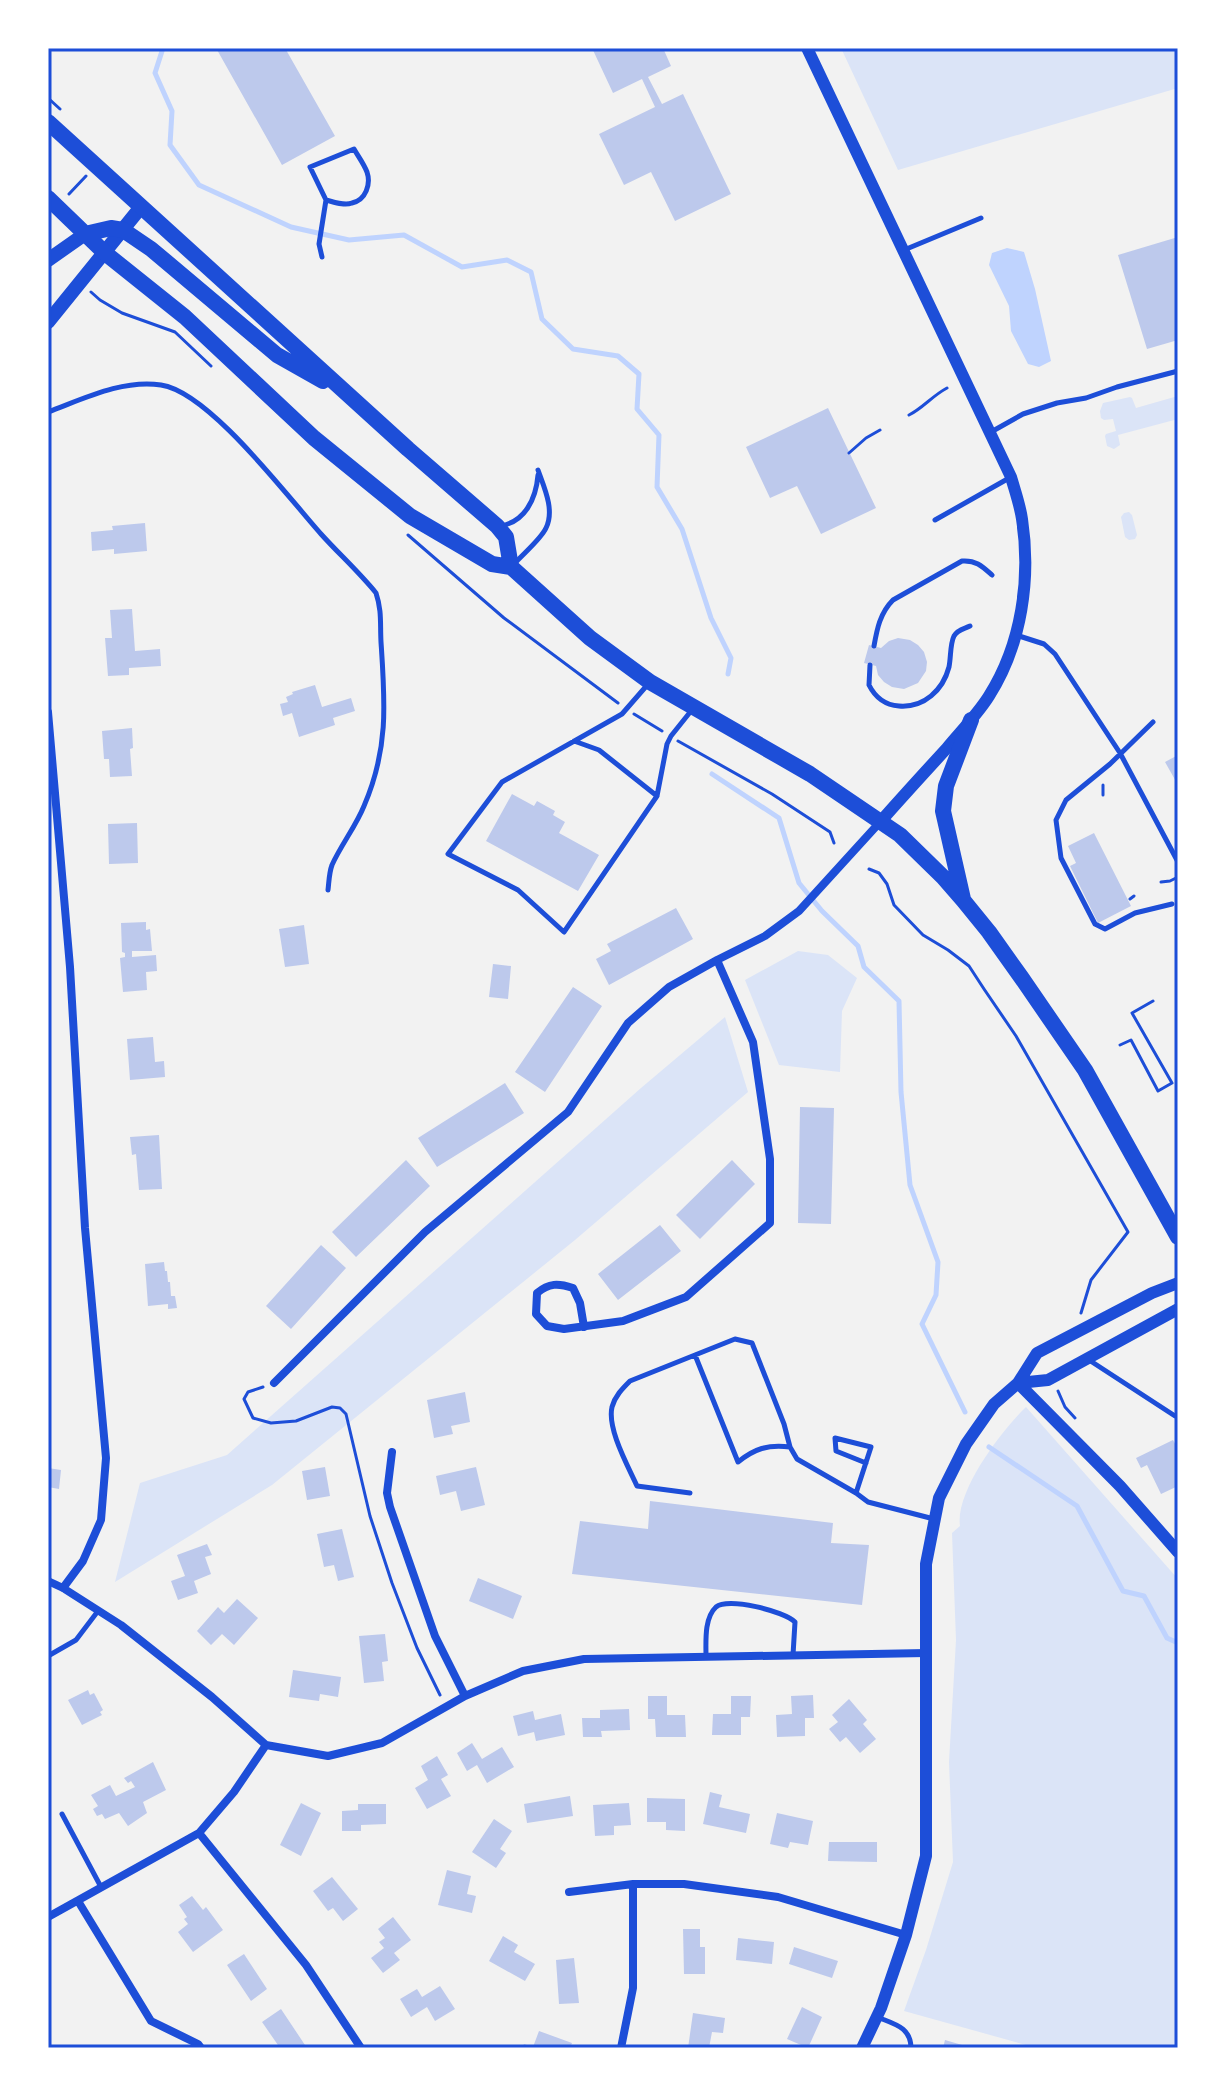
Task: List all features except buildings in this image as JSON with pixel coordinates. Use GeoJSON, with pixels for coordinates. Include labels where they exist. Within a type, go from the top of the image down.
{"type":"FeatureCollection","features":[{"type":"Feature","properties":{"kind":"main road"},"geometry":{"type":"LineString","coordinates":[[48,122],[497,526],[506,537],[511,567]]}},
{"type":"Feature","properties":{"kind":"main road"},"geometry":{"type":"LineString","coordinates":[[48,198],[105,253],[185,317],[314,438],[410,516],[492,564],[511,567],[590,638],[650,682],[810,774],[900,835],[943,877],[989,932],[1085,1070],[1178,1237]]}},
{"type":"Feature","properties":{"kind":"main road"},"geometry":{"type":"LineString","coordinates":[[48,322],[141,207]]}},
{"type":"Feature","properties":{"kind":"main road"},"geometry":{"type":"LineString","coordinates":[[48,260],[85,234],[111,228],[123,230],[151,249],[277,355],[352,398]]}},
{"type":"Feature","properties":{"kind":"main road"},"geometry":{"type":"LineString","coordinates":[[963,900],[943,811],[946,786],[971,720]]}},
{"type":"Feature","properties":{"kind":"street"},"geometry":{"type":"LineString","coordinates":[[274,1383],[425,1232],[568,1112],[628,1023],[669,987],[765,936],[799,911],[971,720],[995,685],[1016,635],[1021,615],[1026,555],[1022,515],[1011,477],[807,48]]}},
{"type":"Feature","properties":{"kind":"street"},"geometry":{"type":"LineString","coordinates":[[48,712],[70,967],[85,1228],[106,1458],[101,1520],[83,1561],[63,1588]]}},
{"type":"Feature","properties":{"kind":"street"},"geometry":{"type":"LineString","coordinates":[[584,1327],[580,1303],[573,1288],[547,1285],[537,1293],[536,1314],[547,1326],[564,1329],[584,1327],[623,1321],[686,1297],[770,1223],[770,1159],[753,1042],[717,960]]}},
{"type":"Feature","properties":{"kind":"street"},"geometry":{"type":"LineString","coordinates":[[862,2048],[877,2017],[906,1935],[926,1856],[926,1564],[939,1498],[966,1444],[994,1404],[1018,1383],[1037,1353],[1152,1293],[1178,1283]]}},
{"type":"Feature","properties":{"kind":"street"},"geometry":{"type":"LineString","coordinates":[[1018,1383],[1048,1380],[1178,1309]]}},
{"type":"Feature","properties":{"kind":"street"},"geometry":{"type":"LineString","coordinates":[[1018,1383],[1120,1486],[1178,1551]]}},
{"type":"Feature","properties":{"kind":"street"},"geometry":{"type":"LineString","coordinates":[[392,1452],[387,1493],[390,1507],[435,1636],[465,1696]]}},
{"type":"Feature","properties":{"kind":"street"},"geometry":{"type":"LineString","coordinates":[[48,1581],[121,1625],[212,1697],[266,1745],[328,1756],[382,1743],[465,1696],[523,1671],[584,1659],[926,1653]]}},
{"type":"Feature","properties":{"kind":"street"},"geometry":{"type":"LineString","coordinates":[[48,1917],[199,1833],[234,1792],[266,1745]]}},
{"type":"Feature","properties":{"kind":"street"},"geometry":{"type":"LineString","coordinates":[[199,1833],[306,1965],[361,2048]]}},
{"type":"Feature","properties":{"kind":"street"},"geometry":{"type":"LineString","coordinates":[[569,1892],[633,1884],[684,1884],[778,1897],[906,1935]]}},
{"type":"Feature","properties":{"kind":"street"},"geometry":{"type":"LineString","coordinates":[[621,2048],[633,1988],[633,1884]]}},
{"type":"Feature","properties":{"kind":"street"},"geometry":{"type":"LineString","coordinates":[[78,1901],[151,2021],[201,2048]]}},
{"type":"Feature","properties":{"kind":"lane"},"geometry":{"type":"LineString","coordinates":[[322,257],[319,244],[326,200],[310,167],[354,149],[368,174],[368,188],[364,196],[355,203],[326,200]]}},
{"type":"Feature","properties":{"kind":"lane"},"geometry":{"type":"LineString","coordinates":[[903,250],[981,218]]}},
{"type":"Feature","properties":{"kind":"lane"},"geometry":{"type":"LineString","coordinates":[[990,432],[1023,414],[1178,371]]}},
{"type":"Feature","properties":{"kind":"lane"},"geometry":{"type":"LineString","coordinates":[[48,412],[122,386],[150,384],[177,389],[202,405],[236,438],[376,593],[381,609],[385,692],[380,759],[363,808],[331,867],[328,890]]}},
{"type":"Feature","properties":{"kind":"lane"},"geometry":{"type":"LineString","coordinates":[[497,526],[507,525],[529,509],[537,486],[538,470],[547,494],[549,515],[546,529],[511,567]]}},
{"type":"Feature","properties":{"kind":"lane"},"geometry":{"type":"LineString","coordinates":[[935,520],[1011,477]]}},
{"type":"Feature","properties":{"kind":"lane"},"geometry":{"type":"LineString","coordinates":[[874,646],[880,618],[893,600],[962,561],[981,565],[992,575]]}},
{"type":"Feature","properties":{"kind":"lane"},"geometry":{"type":"LineString","coordinates":[[870,665],[869,685],[879,699],[892,705],[914,705],[937,692],[948,669],[953,638],[957,631],[970,626]]}},
{"type":"Feature","properties":{"kind":"lane"},"geometry":{"type":"LineString","coordinates":[[1016,635],[1044,644],[1055,654],[1120,753],[1178,862]]}},
{"type":"Feature","properties":{"kind":"lane"},"geometry":{"type":"LineString","coordinates":[[650,682],[627,710],[502,782],[448,854],[518,890],[564,932],[657,796],[667,744],[694,708]]}},
{"type":"Feature","properties":{"kind":"lane"},"geometry":{"type":"LineString","coordinates":[[1153,722],[1066,800],[1056,820],[1061,858],[1095,924],[1105,929],[1135,913],[1172,904]]}},
{"type":"Feature","properties":{"kind":"lane"},"geometry":{"type":"LineString","coordinates":[[574,741],[599,750],[657,796]]}},
{"type":"Feature","properties":{"kind":"lane"},"geometry":{"type":"LineString","coordinates":[[690,1493],[637,1486],[614,1431],[611,1409],[619,1392],[630,1381],[735,1339],[752,1343],[797,1459],[868,1502],[935,1519]]}},
{"type":"Feature","properties":{"kind":"lane"},"geometry":{"type":"LineString","coordinates":[[695,1355],[738,1462],[751,1451],[763,1447],[790,1447]]}},
{"type":"Feature","properties":{"kind":"lane"},"geometry":{"type":"LineString","coordinates":[[1088,1359],[1177,1417]]}},
{"type":"Feature","properties":{"kind":"lane"},"geometry":{"type":"LineString","coordinates":[[856,1493],[866,1463],[871,1447],[835,1438],[836,1451],[866,1463]]}},
{"type":"Feature","properties":{"kind":"lane"},"geometry":{"type":"LineString","coordinates":[[706,1657],[710,1617],[717,1607],[728,1603],[790,1616],[795,1622],[793,1655]]}},
{"type":"Feature","properties":{"kind":"lane"},"geometry":{"type":"LineString","coordinates":[[48,1656],[76,1640],[98,1610]]}},
{"type":"Feature","properties":{"kind":"lane"},"geometry":{"type":"LineString","coordinates":[[62,1814],[102,1888]]}},
{"type":"Feature","properties":{"kind":"lane"},"geometry":{"type":"LineString","coordinates":[[877,2017],[906,2031],[911,2039],[911,2048]]}},
{"type":"Feature","properties":{"kind":"path"},"geometry":{"type":"LineString","coordinates":[[69,194],[84,177]]}},
{"type":"Feature","properties":{"kind":"path"},"geometry":{"type":"LineString","coordinates":[[94,295],[122,313],[175,332],[216,371]]}},
{"type":"Feature","properties":{"kind":"path"},"geometry":{"type":"LineString","coordinates":[[909,415],[947,388]]}},
{"type":"Feature","properties":{"kind":"path"},"geometry":{"type":"LineString","coordinates":[[849,453],[880,430]]}},
{"type":"Feature","properties":{"kind":"path"},"geometry":{"type":"LineString","coordinates":[[400,528],[504,618],[627,710],[772,794],[830,832],[834,843]]}},
{"type":"Feature","properties":{"kind":"path"},"geometry":{"type":"LineString","coordinates":[[1103,784],[1103,795]]}},
{"type":"Feature","properties":{"kind":"path"},"geometry":{"type":"LineString","coordinates":[[869,869],[879,873],[887,884],[894,905],[923,935],[969,966],[977,977],[1016,1036],[1128,1232],[1091,1280],[1080,1316]]}},
{"type":"Feature","properties":{"kind":"path"},"geometry":{"type":"LineString","coordinates":[[1161,882],[1178,877]]}},
{"type":"Feature","properties":{"kind":"path"},"geometry":{"type":"LineString","coordinates":[[1120,1045],[1131,1040],[1158,1091],[1172,1083],[1132,1013],[1153,1001]]}},
{"type":"Feature","properties":{"kind":"path"},"geometry":{"type":"LineString","coordinates":[[274,1383],[248,1392],[244,1399],[253,1418],[271,1423],[296,1421],[332,1407],[340,1408],[346,1414],[370,1516],[392,1583],[417,1648],[445,1707]]}},
{"type":"Feature","properties":{"kind":"shaded area"},"geometry":{"type":"Polygon","coordinates":[[[841,48],[1178,48],[1178,88],[898,170],[841,48]]]}},
{"type":"Feature","properties":{"kind":"shaded area"},"geometry":{"type":"Polygon","coordinates":[[[1178,396],[1178,419],[1118,435],[1120,445],[1114,449],[1107,446],[1106,434],[1116,431],[1113,419],[1101,418],[1103,403],[1130,397],[1136,408],[1178,396]]]}},
{"type":"Feature","properties":{"kind":"shaded area"},"geometry":{"type":"Polygon","coordinates":[[[1129,512],[1137,535],[1129,540],[1125,537],[1121,517],[1129,512]]]}},
{"type":"Feature","properties":{"kind":"shaded area"},"geometry":{"type":"Polygon","coordinates":[[[798,951],[828,955],[857,978],[842,1011],[840,1072],[779,1065],[745,980],[798,951]]]}},
{"type":"Feature","properties":{"kind":"shaded area"},"geometry":{"type":"Polygon","coordinates":[[[725,1017],[748,1092],[575,1240],[272,1485],[115,1582],[140,1483],[227,1455],[725,1017]]]}},
{"type":"Feature","properties":{"kind":"shaded area"},"geometry":{"type":"Polygon","coordinates":[[[1026,1407],[1178,1579],[1178,2048],[1037,2048],[904,2011],[953,1862],[949,1762],[956,1640],[952,1533],[960,1526],[960,1512],[972,1479],[1005,1430],[1026,1407]]]}},
{"type":"Feature","properties":{"kind":"water"},"geometry":{"type":"Polygon","coordinates":[[[1007,248],[1024,252],[1035,289],[1051,361],[1039,367],[1028,364],[1011,331],[1009,306],[989,265],[992,253],[1007,248]]]}},
{"type":"Feature","properties":{"kind":"waterway"},"geometry":{"type":"LineString","coordinates":[[163,48],[155,73],[172,111],[170,145],[199,185],[291,227],[349,240],[404,235],[462,267],[507,260],[531,272],[542,319],[573,349],[618,356],[639,374],[637,409],[659,435],[657,487],[682,529],[711,618],[731,658],[728,674]]}},
{"type":"Feature","properties":{"kind":"waterway"},"geometry":{"type":"LineString","coordinates":[[712,774],[779,818],[799,883],[858,946],[864,967],[899,1001],[901,1092],[910,1185],[938,1262],[936,1295],[922,1324],[965,1412]]}},
{"type":"Feature","properties":{"kind":"waterway"},"geometry":{"type":"LineString","coordinates":[[989,1447],[1077,1506],[1123,1591],[1144,1596],[1167,1638],[1178,1643]]}}]}
